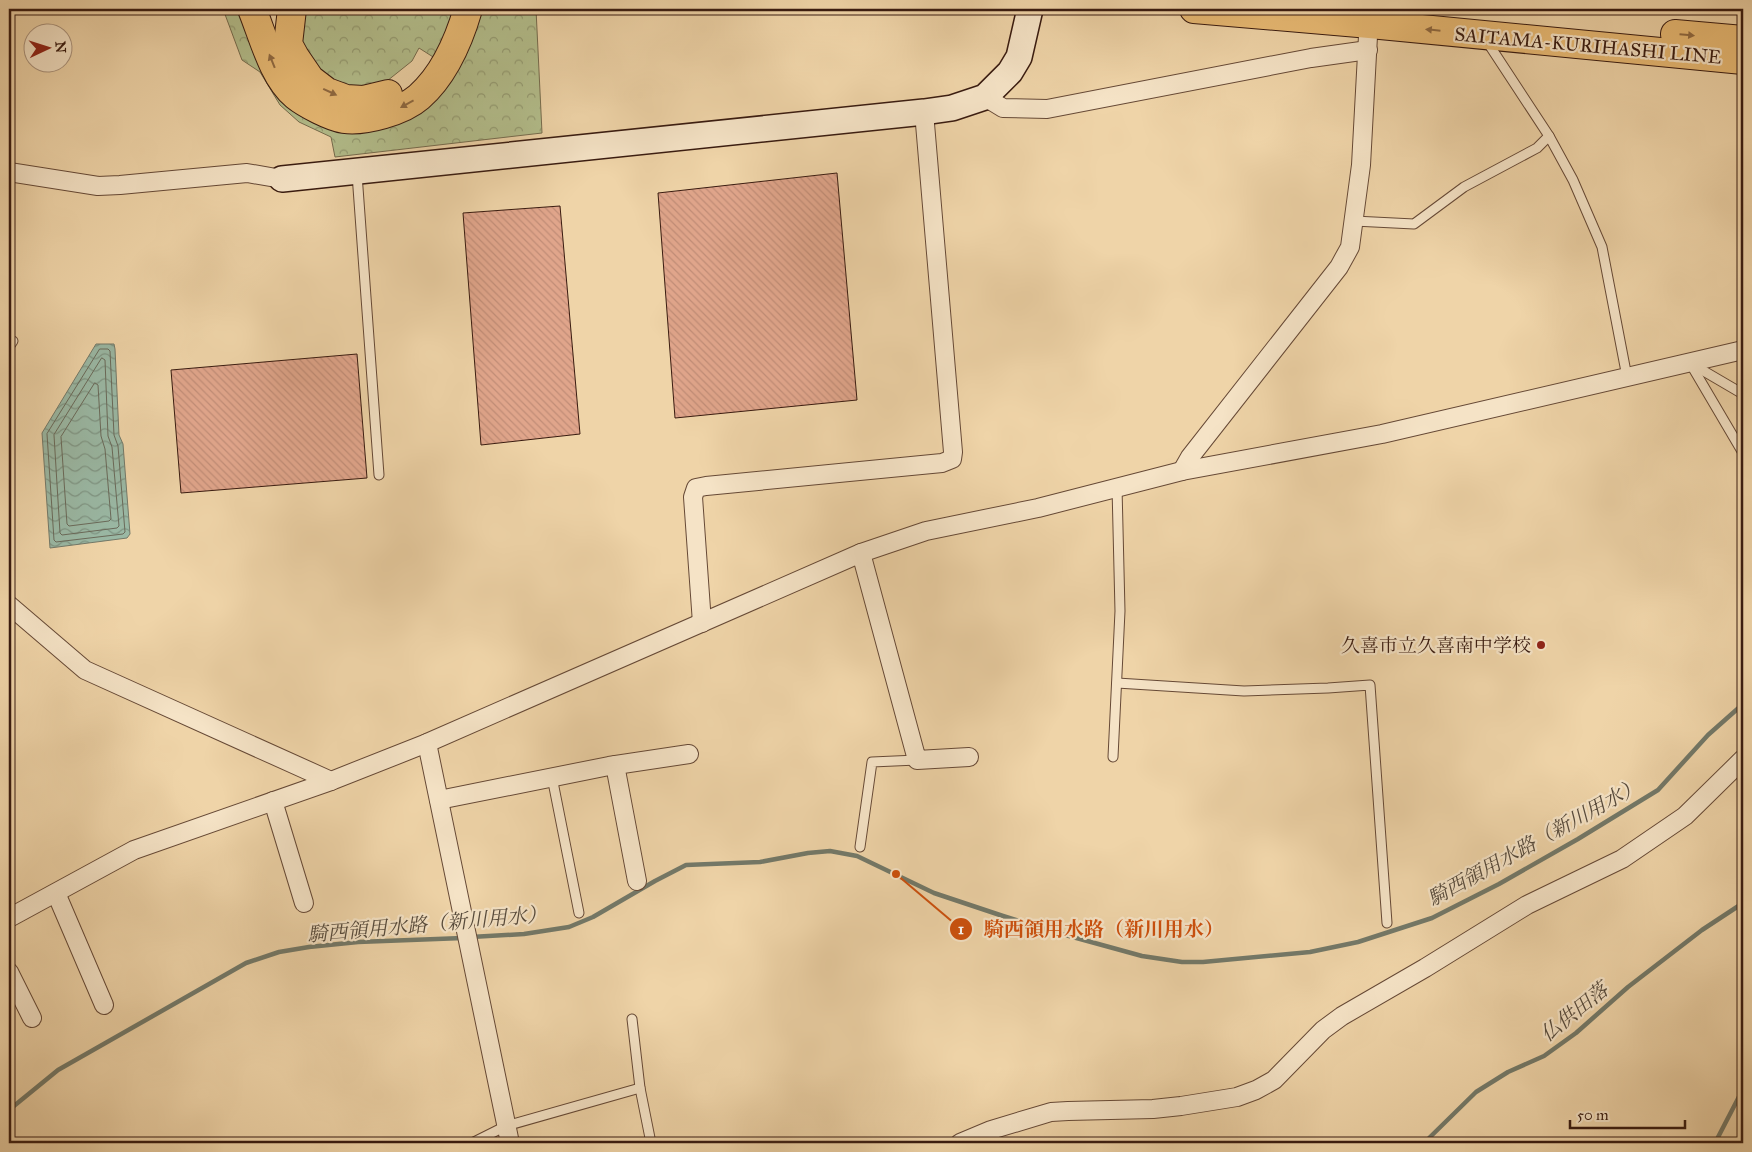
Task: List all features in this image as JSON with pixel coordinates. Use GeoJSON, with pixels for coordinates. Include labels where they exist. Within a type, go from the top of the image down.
{"type":"FeatureCollection","features":[{"type":"Feature","properties":{"kind":"main road"},"geometry":{"type":"LineString","coordinates":[[252,9],[278,74],[295,96],[316,108],[343,119],[364,118],[394,111],[418,98],[434,65],[450,9]]}},
{"type":"Feature","properties":{"kind":"main road"},"geometry":{"type":"LineString","coordinates":[[292,9],[288,44],[310,79],[327,92],[346,99],[363,100],[392,93],[434,65],[463,26],[468,9]]}},
{"type":"Feature","properties":{"kind":"main road","name":"SAITAMA-KURIHASHI LINE"},"geometry":{"type":"LineString","coordinates":[[1194,9],[1370,27],[1743,60]]}},
{"type":"Feature","properties":{"kind":"main road","name":"SAITAMA-KURIHASHI LINE"},"geometry":{"type":"LineString","coordinates":[[1394,9],[1743,40]]}},
{"type":"Feature","properties":{"kind":"street"},"geometry":{"type":"LineString","coordinates":[[9,172],[98,186],[247,173],[282,179],[952,108],[985,97],[1010,72],[1019,57],[1030,9]]}},
{"type":"Feature","properties":{"kind":"street"},"geometry":{"type":"LineString","coordinates":[[985,97],[1003,108],[1047,109],[1311,58],[1370,27]]}},
{"type":"Feature","properties":{"kind":"street"},"geometry":{"type":"LineString","coordinates":[[1182,471],[1190,456],[1340,266],[1350,247],[1361,165],[1370,27]]}},
{"type":"Feature","properties":{"kind":"street"},"geometry":{"type":"LineString","coordinates":[[702,624],[693,497],[696,488],[942,463],[952,459],[953,452],[924,112]]}},
{"type":"Feature","properties":{"kind":"street"},"geometry":{"type":"LineString","coordinates":[[10,914],[56,893],[134,850],[331,781],[427,743],[702,624],[861,552],[926,531],[1038,508],[1182,471],[1382,434],[1743,350]]}},
{"type":"Feature","properties":{"kind":"street"},"geometry":{"type":"LineString","coordinates":[[861,552],[917,760],[969,757]]}},
{"type":"Feature","properties":{"kind":"street"},"geometry":{"type":"LineString","coordinates":[[9,605],[84,670],[331,781]]}},
{"type":"Feature","properties":{"kind":"street"},"geometry":{"type":"LineString","coordinates":[[427,743],[508,1135]]}},
{"type":"Feature","properties":{"kind":"street"},"geometry":{"type":"LineString","coordinates":[[439,800],[615,766],[689,754]]}},
{"type":"Feature","properties":{"kind":"street"},"geometry":{"type":"LineString","coordinates":[[960,1143],[991,1130],[1051,1112],[1181,1106],[1237,1097],[1256,1090],[1274,1080],[1323,1030],[1342,1016],[1425,968],[1527,905],[1630,854],[1685,816],[1743,759]]}},
{"type":"Feature","properties":{"kind":"street"},"geometry":{"type":"LineString","coordinates":[[615,766],[637,881]]}},
{"type":"Feature","properties":{"kind":"street"},"geometry":{"type":"LineString","coordinates":[[273,801],[304,903]]}},
{"type":"Feature","properties":{"kind":"street"},"geometry":{"type":"LineString","coordinates":[[56,893],[104,1005]]}},
{"type":"Feature","properties":{"kind":"street"},"geometry":{"type":"LineString","coordinates":[[9,972],[32,1018]]}},
{"type":"Feature","properties":{"kind":"lane"},"geometry":{"type":"LineString","coordinates":[[1483,36],[1550,136],[1574,180],[1602,247],[1628,377]]}},
{"type":"Feature","properties":{"kind":"lane"},"geometry":{"type":"LineString","coordinates":[[1354,222],[1414,224],[1464,187],[1536,148],[1550,136]]}},
{"type":"Feature","properties":{"kind":"lane"},"geometry":{"type":"LineString","coordinates":[[357,172],[380,475]]}},
{"type":"Feature","properties":{"kind":"lane"},"geometry":{"type":"LineString","coordinates":[[1690,363],[1743,394]]}},
{"type":"Feature","properties":{"kind":"lane"},"geometry":{"type":"LineString","coordinates":[[1690,363],[1743,453]]}},
{"type":"Feature","properties":{"kind":"lane"},"geometry":{"type":"LineString","coordinates":[[1113,757],[1120,611],[1117,487]]}},
{"type":"Feature","properties":{"kind":"lane"},"geometry":{"type":"LineString","coordinates":[[1117,683],[1244,691],[1328,688],[1370,684],[1387,923]]}},
{"type":"Feature","properties":{"kind":"lane"},"geometry":{"type":"LineString","coordinates":[[860,847],[872,762],[917,760]]}},
{"type":"Feature","properties":{"kind":"lane"},"geometry":{"type":"LineString","coordinates":[[552,778],[579,913]]}},
{"type":"Feature","properties":{"kind":"lane"},"geometry":{"type":"LineString","coordinates":[[632,1019],[640,1088],[651,1143]]}},
{"type":"Feature","properties":{"kind":"lane"},"geometry":{"type":"LineString","coordinates":[[472,1143],[508,1135],[640,1088]]}},
{"type":"Feature","properties":{"kind":"green space"},"geometry":{"type":"Polygon","coordinates":[[[223,9],[240,9],[335,125],[452,69],[419,48],[412,61],[382,85],[358,88],[328,83],[300,48],[301,9],[536,9],[542,133],[335,157],[331,137],[299,122],[280,105],[260,72],[242,60],[223,9]]]}},
{"type":"Feature","properties":{"kind":"water"},"geometry":{"type":"Polygon","coordinates":[[[96,344],[114,344],[115,349],[119,435],[123,444],[130,534],[127,538],[50,548],[42,433],[96,344]]]}},
{"type":"Feature","properties":{"kind":"building"},"geometry":{"type":"Polygon","coordinates":[[[837,173],[857,400],[675,418],[658,193],[837,173]]]}},
{"type":"Feature","properties":{"kind":"building"},"geometry":{"type":"Polygon","coordinates":[[[560,206],[580,434],[481,445],[463,213],[560,206]]]}},
{"type":"Feature","properties":{"kind":"building"},"geometry":{"type":"Polygon","coordinates":[[[357,354],[367,478],[181,493],[171,370],[357,354]]]}},
{"type":"Feature","properties":{"kind":"waterway","name":"騎西領用水路（新川用水）"},"geometry":{"type":"LineString","coordinates":[[1737,9],[1743,14]]}},
{"type":"Feature","properties":{"kind":"waterway","name":"騎西領用水路（新川用水）"},"geometry":{"type":"LineString","coordinates":[[471,937],[524,934],[569,927],[593,917],[686,865],[760,862],[830,851],[857,856],[934,893],[1051,931],[1142,956],[1182,962],[1203,962],[1310,952],[1358,942],[1432,918],[1499,884],[1578,839],[1658,790],[1708,735],[1743,704]]}},
{"type":"Feature","properties":{"kind":"waterway","name":"仏供田落"},"geometry":{"type":"LineString","coordinates":[[1424,1143],[1476,1092],[1508,1072],[1544,1056],[1576,1033],[1628,987],[1702,930],[1743,903]]}},
{"type":"Feature","properties":{"kind":"waterway","name":"騎西領用水路（新川用水）"},"geometry":{"type":"LineString","coordinates":[[9,1110],[58,1070],[246,963],[279,952],[309,947],[358,942],[463,938]]}},
{"type":"Feature","properties":{"kind":"waterway"},"geometry":{"type":"LineString","coordinates":[[1715,1143],[1743,1089]]}},
{"type":"Feature","properties":{"kind":"place","name":"久喜市立久喜南中学校"},"geometry":{"type":"Point","coordinates":[1541,645]}},
{"type":"Feature","properties":{"kind":"place","name":"騎西領用水路（新川用水）"},"geometry":{"type":"Point","coordinates":[896,874]}}]}
